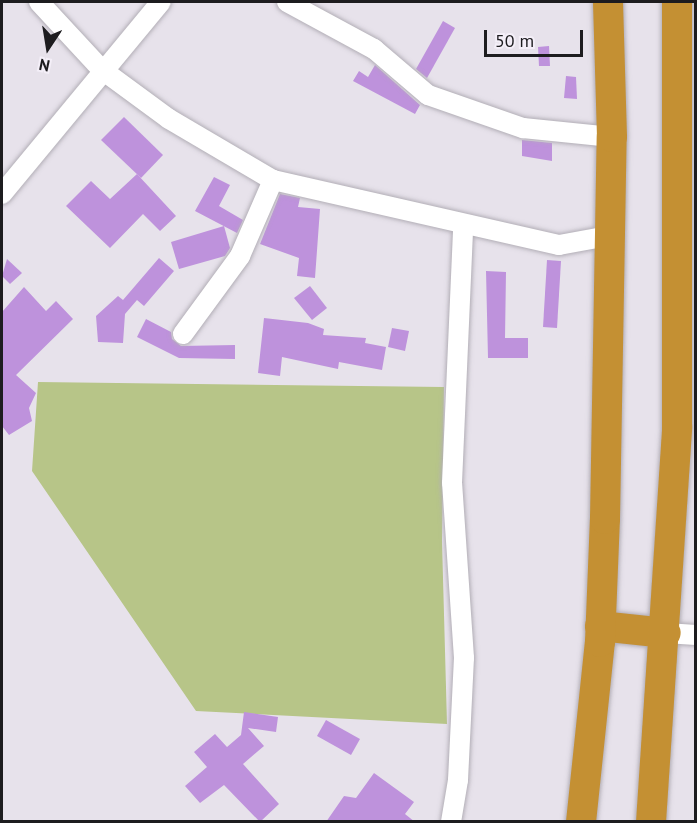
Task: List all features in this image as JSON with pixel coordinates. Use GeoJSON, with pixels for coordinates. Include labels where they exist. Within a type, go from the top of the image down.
{"type":"FeatureCollection","features":[{"type":"Feature","properties":{"kind":"highway"},"geometry":{"type":"LineString","coordinates":[[581,822],[600,626],[612,137],[608,2]]}},
{"type":"Feature","properties":{"kind":"highway"},"geometry":{"type":"LineString","coordinates":[[651,822],[666,633],[677,428],[677,2]]}},
{"type":"Feature","properties":{"kind":"highway"},"geometry":{"type":"LineString","coordinates":[[600,626],[666,633]]}},
{"type":"Feature","properties":{"kind":"street"},"geometry":{"type":"LineString","coordinates":[[39,2],[101,69],[169,118],[273,180],[463,226],[559,245],[608,236]]}},
{"type":"Feature","properties":{"kind":"street"},"geometry":{"type":"LineString","coordinates":[[2,194],[54,136],[101,69],[161,2]]}},
{"type":"Feature","properties":{"kind":"street"},"geometry":{"type":"LineString","coordinates":[[287,2],[374,49],[428,95],[523,128],[612,137]]}},
{"type":"Feature","properties":{"kind":"street"},"geometry":{"type":"LineString","coordinates":[[183,334],[240,256],[273,180]]}},
{"type":"Feature","properties":{"kind":"street"},"geometry":{"type":"LineString","coordinates":[[451,822],[458,780],[464,658],[452,483],[463,226]]}},
{"type":"Feature","properties":{"kind":"street"},"geometry":{"type":"LineString","coordinates":[[666,633],[696,634]]}},
{"type":"Feature","properties":{"kind":"green space"},"geometry":{"type":"Polygon","coordinates":[[[38,382],[444,387],[442,541],[447,724],[196,711],[32,471],[38,382]]]}},
{"type":"Feature","properties":{"kind":"building"},"geometry":{"type":"Polygon","coordinates":[[[443,21],[455,28],[427,78],[416,69],[443,21]]]}},
{"type":"Feature","properties":{"kind":"building"},"geometry":{"type":"Polygon","coordinates":[[[549,46],[550,66],[539,66],[538,47],[549,46]]]}},
{"type":"Feature","properties":{"kind":"building"},"geometry":{"type":"Polygon","coordinates":[[[375,65],[420,105],[415,114],[353,81],[359,71],[368,77],[375,65]]]}},
{"type":"Feature","properties":{"kind":"building"},"geometry":{"type":"Polygon","coordinates":[[[566,76],[576,77],[577,99],[564,98],[566,76]]]}},
{"type":"Feature","properties":{"kind":"building"},"geometry":{"type":"Polygon","coordinates":[[[124,117],[163,155],[141,178],[101,140],[124,117]]]}},
{"type":"Feature","properties":{"kind":"building"},"geometry":{"type":"Polygon","coordinates":[[[522,140],[552,143],[552,161],[522,156],[522,140]]]}},
{"type":"Feature","properties":{"kind":"building"},"geometry":{"type":"Polygon","coordinates":[[[137,174],[176,216],[160,231],[143,214],[110,248],[66,206],[91,181],[110,199],[137,174]]]}},
{"type":"Feature","properties":{"kind":"building"},"geometry":{"type":"Polygon","coordinates":[[[214,177],[230,185],[219,206],[243,220],[237,233],[195,211],[214,177]]]}},
{"type":"Feature","properties":{"kind":"building"},"geometry":{"type":"Polygon","coordinates":[[[280,194],[300,198],[298,207],[320,209],[315,278],[297,276],[299,258],[260,244],[280,194]]]}},
{"type":"Feature","properties":{"kind":"building"},"geometry":{"type":"Polygon","coordinates":[[[224,226],[230,248],[225,256],[179,269],[171,242],[224,226]]]}},
{"type":"Feature","properties":{"kind":"building"},"geometry":{"type":"Polygon","coordinates":[[[159,258],[174,271],[144,306],[137,300],[125,314],[123,343],[98,342],[96,316],[118,296],[123,300],[159,258]]]}},
{"type":"Feature","properties":{"kind":"building"},"geometry":{"type":"Polygon","coordinates":[[[7,259],[22,273],[10,284],[2,276],[7,259]]]}},
{"type":"Feature","properties":{"kind":"building"},"geometry":{"type":"Polygon","coordinates":[[[547,260],[561,261],[557,328],[543,327],[547,260]]]}},
{"type":"Feature","properties":{"kind":"building"},"geometry":{"type":"Polygon","coordinates":[[[486,271],[506,272],[505,338],[528,338],[528,358],[488,358],[486,271]]]}},
{"type":"Feature","properties":{"kind":"building"},"geometry":{"type":"Polygon","coordinates":[[[310,286],[327,308],[312,320],[294,298],[310,286]]]}},
{"type":"Feature","properties":{"kind":"building"},"geometry":{"type":"Polygon","coordinates":[[[24,287],[46,311],[56,301],[73,319],[16,375],[36,393],[29,408],[32,421],[9,435],[2,426],[2,312],[24,287]]]}},
{"type":"Feature","properties":{"kind":"building"},"geometry":{"type":"Polygon","coordinates":[[[264,318],[308,323],[324,329],[323,335],[366,338],[365,343],[386,347],[382,370],[339,362],[338,369],[282,357],[280,376],[258,373],[264,318]]]}},
{"type":"Feature","properties":{"kind":"building"},"geometry":{"type":"Polygon","coordinates":[[[146,319],[171,332],[172,339],[181,346],[235,345],[235,359],[179,358],[137,337],[146,319]]]}},
{"type":"Feature","properties":{"kind":"building"},"geometry":{"type":"Polygon","coordinates":[[[392,328],[409,331],[405,351],[388,347],[392,328]]]}},
{"type":"Feature","properties":{"kind":"building"},"geometry":{"type":"Polygon","coordinates":[[[244,712],[278,717],[276,732],[248,728],[264,746],[243,764],[279,804],[260,822],[224,785],[200,803],[185,786],[207,767],[194,752],[215,734],[227,747],[241,735],[244,712]]]}},
{"type":"Feature","properties":{"kind":"building"},"geometry":{"type":"Polygon","coordinates":[[[326,720],[360,739],[351,755],[317,736],[326,720]]]}},
{"type":"Feature","properties":{"kind":"building"},"geometry":{"type":"Polygon","coordinates":[[[374,773],[414,802],[405,814],[415,822],[326,822],[344,796],[356,798],[374,773]]]}}]}
